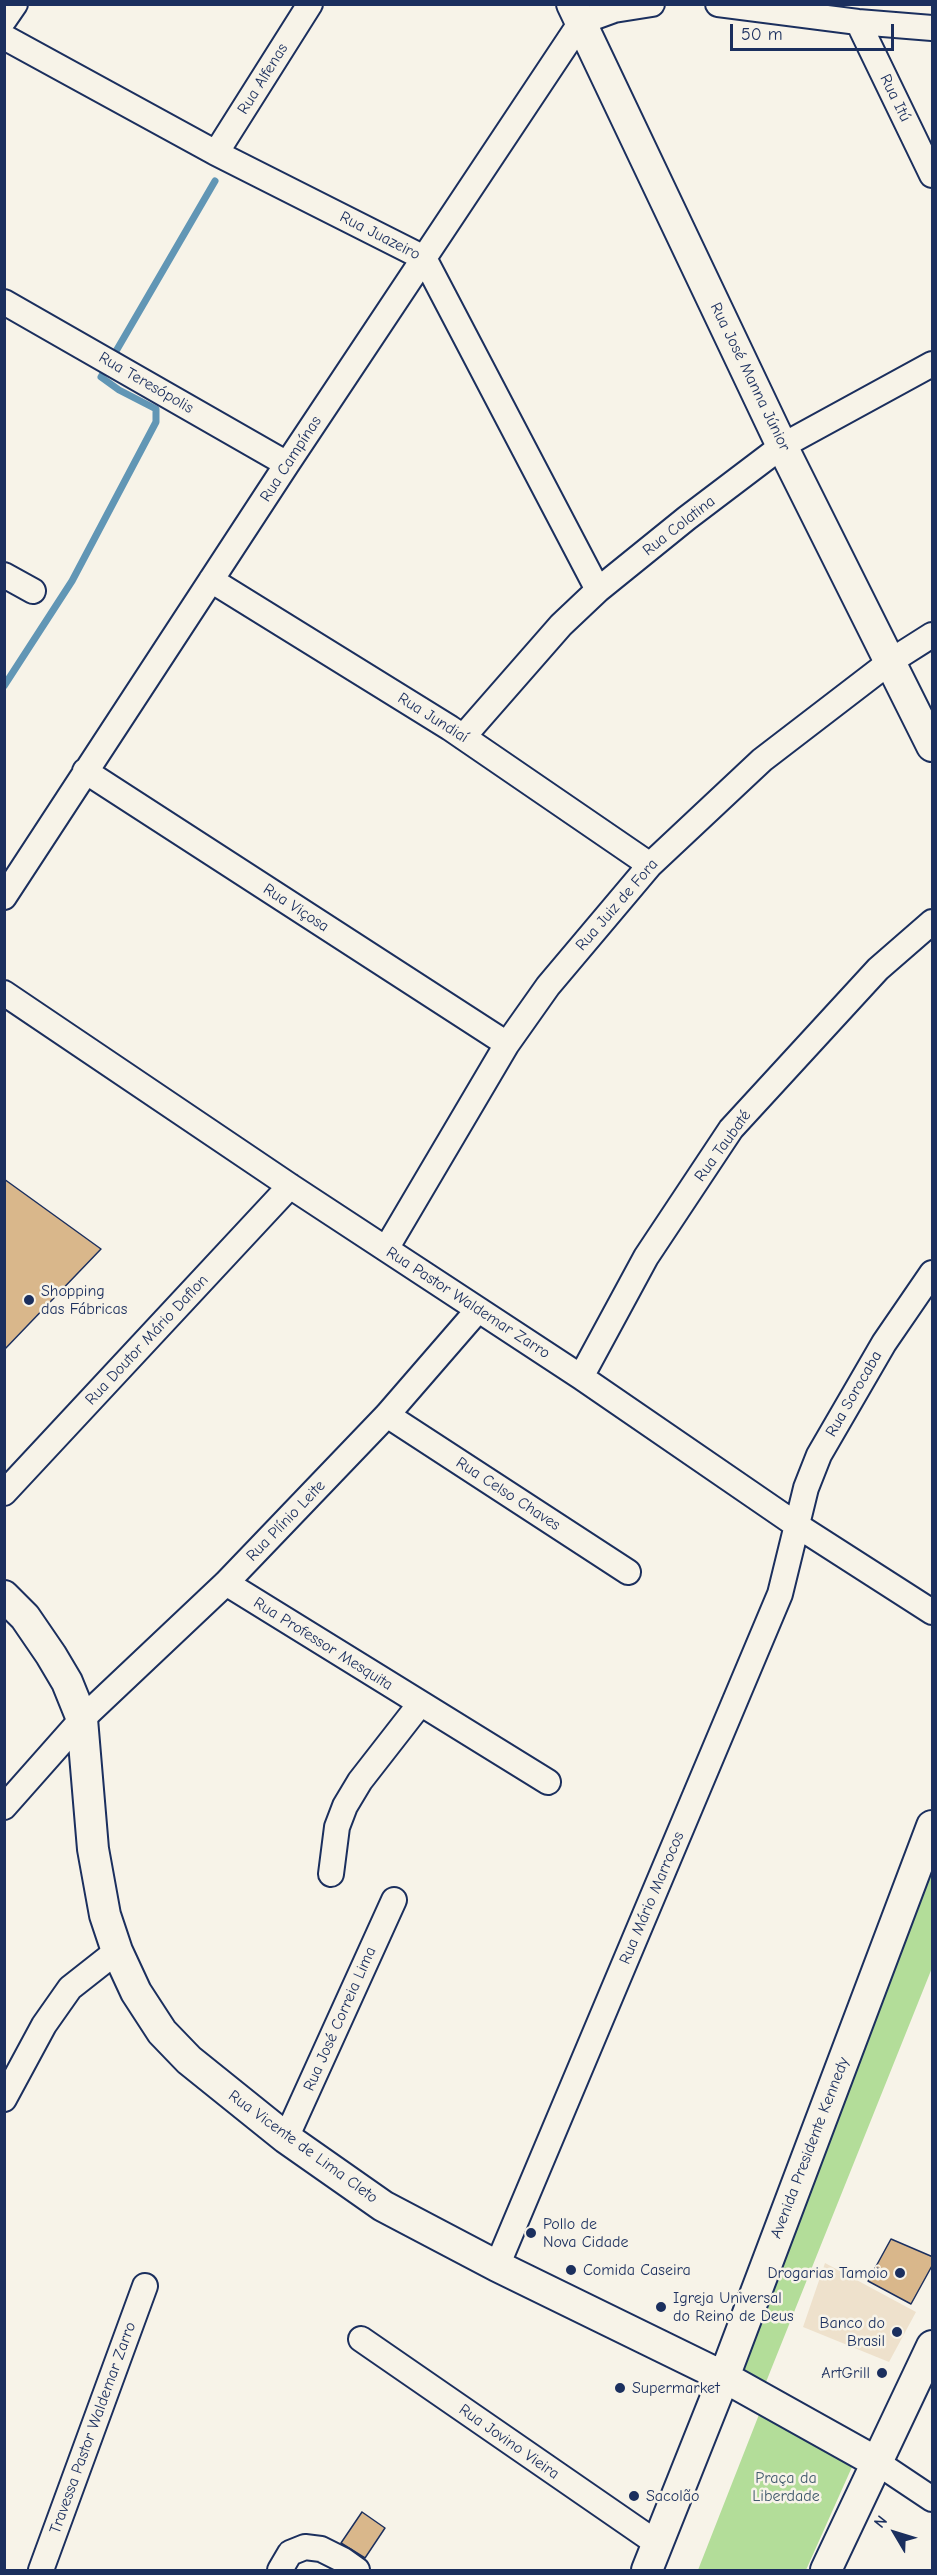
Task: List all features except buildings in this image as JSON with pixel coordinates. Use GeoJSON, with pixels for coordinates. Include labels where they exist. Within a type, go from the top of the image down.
{"type":"FeatureCollection","features":[{"type":"Feature","properties":{"kind":"main road","name":"Rua José Manna Júnior"},"geometry":{"type":"LineString","coordinates":[[576,13],[782,446],[933,746]]}},
{"type":"Feature","properties":{"kind":"main road","name":"Rua Vicente de Lima Cleto"},"geometry":{"type":"LineString","coordinates":[[4,1596],[25,1617],[51,1655],[67,1682],[82,1719],[93,1849],[105,1915],[117,1951],[136,1992],[162,2032],[189,2060],[286,2138],[383,2206],[497,2266],[724,2377],[878,2463]]}},
{"type":"Feature","properties":{"kind":"main road","name":"Avenida Presidente Kennedy"},"geometry":{"type":"LineString","coordinates":[[652,2558],[724,2377],[933,1826]]}},
{"type":"Feature","properties":{"kind":"main road"},"geometry":{"type":"LineString","coordinates":[[826,2571],[933,2346]]}},
{"type":"Feature","properties":{"kind":"street"},"geometry":{"type":"LineString","coordinates":[[4,20],[15,4]]}},
{"type":"Feature","properties":{"kind":"street","name":"Rua Alfenas"},"geometry":{"type":"LineString","coordinates":[[216,153],[309,4]]}},
{"type":"Feature","properties":{"kind":"street"},"geometry":{"type":"LineString","coordinates":[[576,13],[652,4]]}},
{"type":"Feature","properties":{"kind":"street"},"geometry":{"type":"LineString","coordinates":[[718,4],[858,22],[933,28]]}},
{"type":"Feature","properties":{"kind":"street","name":"Rua Campínas"},"geometry":{"type":"LineString","coordinates":[[4,897],[424,258],[576,13]]}},
{"type":"Feature","properties":{"kind":"street","name":"Rua Itú"},"geometry":{"type":"LineString","coordinates":[[858,22],[933,175]]}},
{"type":"Feature","properties":{"kind":"street","name":"Rua Juazeiro"},"geometry":{"type":"LineString","coordinates":[[4,37],[216,153],[424,258],[598,590]]}},
{"type":"Feature","properties":{"kind":"street","name":"Rua Teresópolis"},"geometry":{"type":"LineString","coordinates":[[4,302],[287,464]]}},
{"type":"Feature","properties":{"kind":"street","name":"Rua Colatina"},"geometry":{"type":"LineString","coordinates":[[463,737],[561,625],[598,590],[782,446],[933,364]]}},
{"type":"Feature","properties":{"kind":"street"},"geometry":{"type":"LineString","coordinates":[[4,575],[33,591]]}},
{"type":"Feature","properties":{"kind":"street","name":"Rua Jundiaí"},"geometry":{"type":"LineString","coordinates":[[212,580],[463,737],[650,865]]}},
{"type":"Feature","properties":{"kind":"street","name":"Rua Juiz de Fora"},"geometry":{"type":"LineString","coordinates":[[386,1249],[507,1044],[548,986],[650,865],[762,760],[891,661],[933,635]]}},
{"type":"Feature","properties":{"kind":"street","name":"Rua Viçosa"},"geometry":{"type":"LineString","coordinates":[[86,771],[507,1044]]}},
{"type":"Feature","properties":{"kind":"street","name":"Rua Taubaté"},"geometry":{"type":"LineString","coordinates":[[581,1377],[646,1257],[731,1130],[878,969],[933,922]]}},
{"type":"Feature","properties":{"kind":"street","name":"Rua Pastor Waldemar Zarro"},"geometry":{"type":"LineString","coordinates":[[4,993],[290,1186],[581,1377],[798,1526],[933,1612]]}},
{"type":"Feature","properties":{"kind":"street","name":"Rua Doutor Mário Daflon"},"geometry":{"type":"LineString","coordinates":[[4,1493],[290,1186]]}},
{"type":"Feature","properties":{"kind":"street","name":"Rua Sorocaba"},"geometry":{"type":"LineString","coordinates":[[798,1526],[806,1488],[819,1455],[884,1343],[933,1273]]}},
{"type":"Feature","properties":{"kind":"street","name":"Rua Plínio Leite"},"geometry":{"type":"LineString","coordinates":[[4,1806],[82,1719],[226,1583],[387,1415],[478,1311]]}},
{"type":"Feature","properties":{"kind":"street","name":"Rua Celso Chaves"},"geometry":{"type":"LineString","coordinates":[[387,1415],[628,1572]]}},
{"type":"Feature","properties":{"kind":"street","name":"Rua Mário Marrocos"},"geometry":{"type":"LineString","coordinates":[[497,2266],[780,1594],[798,1526]]}},
{"type":"Feature","properties":{"kind":"street","name":"Rua Professor Mesquita"},"geometry":{"type":"LineString","coordinates":[[226,1583],[548,1782]]}},
{"type":"Feature","properties":{"kind":"street"},"geometry":{"type":"LineString","coordinates":[[331,1874],[337,1827],[345,1806],[360,1780],[420,1704]]}},
{"type":"Feature","properties":{"kind":"street","name":"Rua José Correia Lima"},"geometry":{"type":"LineString","coordinates":[[286,2138],[394,1900]]}},
{"type":"Feature","properties":{"kind":"street"},"geometry":{"type":"LineString","coordinates":[[4,2099],[53,2009],[69,1988],[117,1951]]}},
{"type":"Feature","properties":{"kind":"street","name":"Travessa Pastor Waldemar Zarro"},"geometry":{"type":"LineString","coordinates":[[41,2571],[145,2286]]}},
{"type":"Feature","properties":{"kind":"street","name":"Rua Jovino Vieira"},"geometry":{"type":"LineString","coordinates":[[361,2339],[652,2558]]}},
{"type":"Feature","properties":{"kind":"street"},"geometry":{"type":"LineString","coordinates":[[878,2463],[933,2499]]}},
{"type":"Feature","properties":{"kind":"street"},"geometry":{"type":"LineString","coordinates":[[280,2571],[290,2553],[305,2547],[321,2549],[343,2560],[357,2571]]}},
{"type":"Feature","properties":{"kind":"shaded area"},"geometry":{"type":"Polygon","coordinates":[[[825,2263],[916,2312],[889,2362],[803,2327],[825,2263]]]}},
{"type":"Feature","properties":{"kind":"green space"},"geometry":{"type":"Polygon","coordinates":[[[932,1870],[932,1968],[766,2382],[735,2369],[932,1870]]]}},
{"type":"Feature","properties":{"kind":"green space","name":"Praça da Liberdade"},"geometry":{"type":"Polygon","coordinates":[[[760,2412],[856,2458],[806,2570],[698,2570],[760,2412]]]}},
{"type":"Feature","properties":{"kind":"waterway"},"geometry":{"type":"LineString","coordinates":[[4,686],[72,581],[156,422],[156,409],[119,390],[101,377],[215,181]]}},
{"type":"Feature","properties":{"kind":"place","name":"Shopping das Fábricas"},"geometry":{"type":"Point","coordinates":[29,1300]}},
{"type":"Feature","properties":{"kind":"place","name":"Pollo de Nova Cidade"},"geometry":{"type":"Point","coordinates":[531,2233]}},
{"type":"Feature","properties":{"kind":"place","name":"Comida Caseira"},"geometry":{"type":"Point","coordinates":[571,2270]}},
{"type":"Feature","properties":{"kind":"place","name":"Drogarias Tamoio"},"geometry":{"type":"Point","coordinates":[900,2273]}},
{"type":"Feature","properties":{"kind":"place","name":"Igreja Universal do Reino de Deus"},"geometry":{"type":"Point","coordinates":[661,2307]}},
{"type":"Feature","properties":{"kind":"place","name":"Banco do Brasil"},"geometry":{"type":"Point","coordinates":[897,2332]}},
{"type":"Feature","properties":{"kind":"place","name":"ArtGrill"},"geometry":{"type":"Point","coordinates":[882,2373]}},
{"type":"Feature","properties":{"kind":"place","name":"Supermarket"},"geometry":{"type":"Point","coordinates":[620,2388]}},
{"type":"Feature","properties":{"kind":"place","name":"Sacolão"},"geometry":{"type":"Point","coordinates":[634,2496]}}]}
